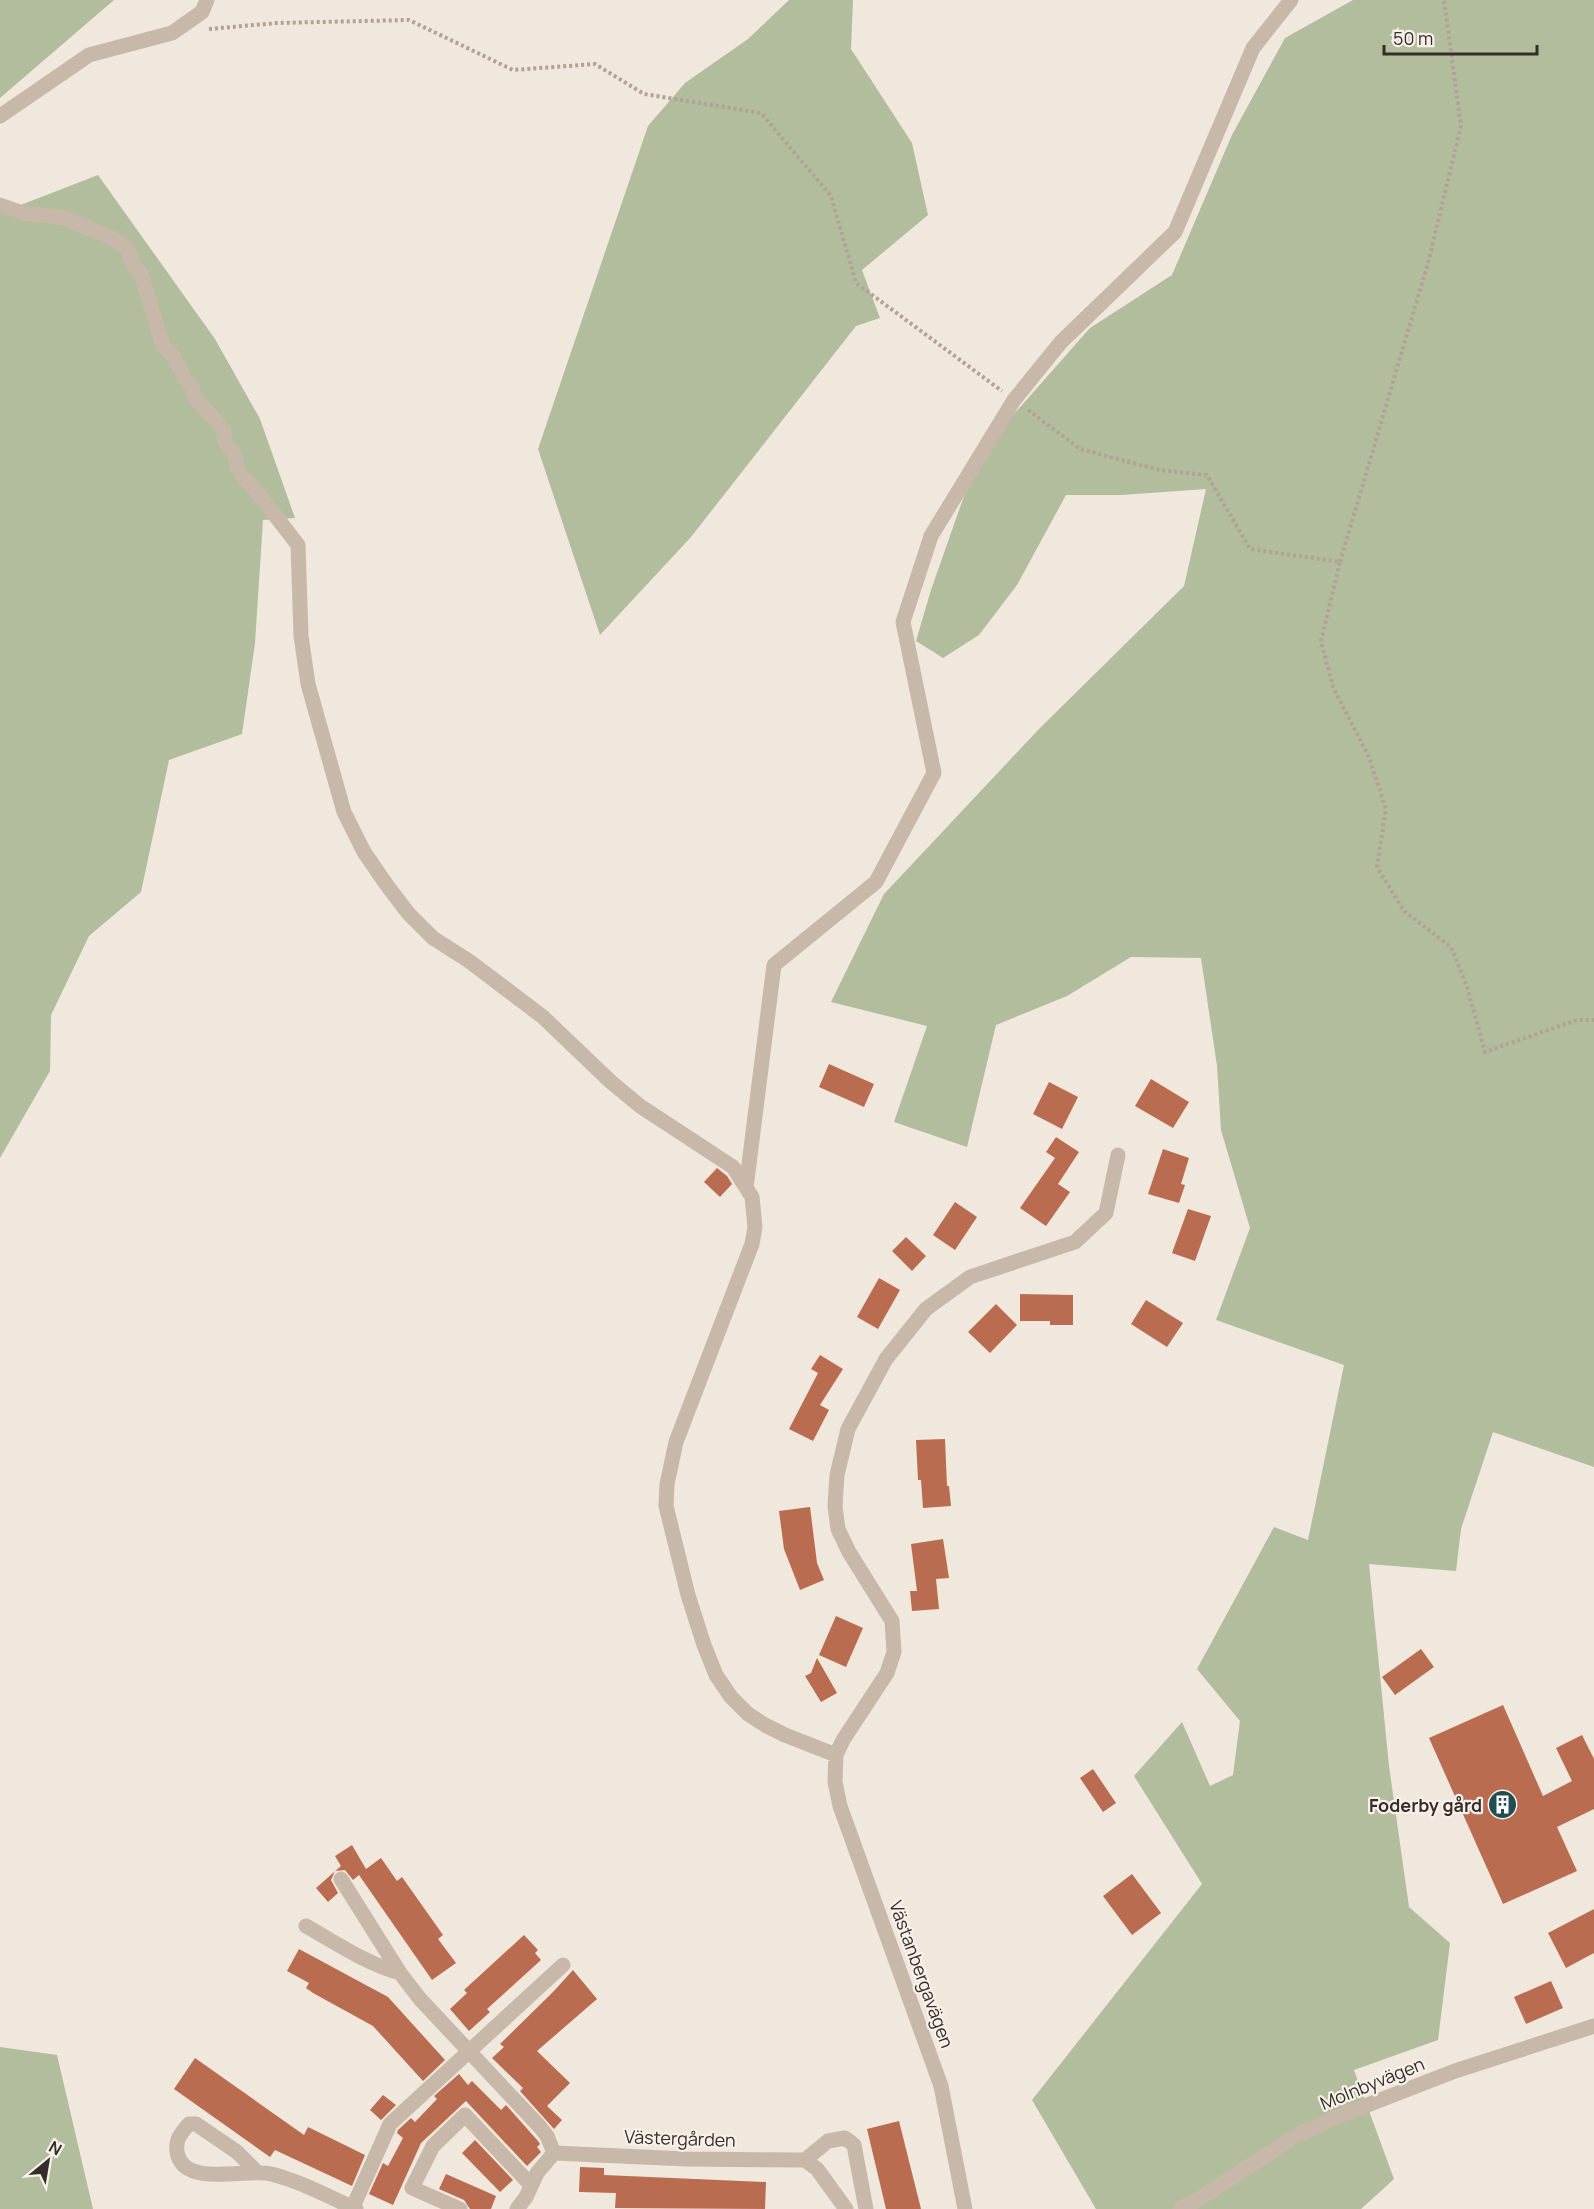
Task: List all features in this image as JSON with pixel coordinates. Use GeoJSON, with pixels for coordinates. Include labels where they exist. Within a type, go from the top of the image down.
{"type":"FeatureCollection","features":[{"type":"Feature","properties":{"kind":"street"},"geometry":{"type":"LineString","coordinates":[[0,116],[89,55],[172,33],[202,12],[207,0]]}},
{"type":"Feature","properties":{"kind":"street"},"geometry":{"type":"LineString","coordinates":[[746,1188],[774,965],[876,882],[934,773],[903,622],[931,536],[1014,400],[1061,342],[1175,232],[1253,48],[1291,0]]}},
{"type":"Feature","properties":{"kind":"street"},"geometry":{"type":"LineString","coordinates":[[0,205],[23,213],[65,218],[119,242],[128,250],[133,265],[141,274],[163,346],[174,357],[185,380],[192,387],[195,398],[224,430],[225,441],[235,456],[237,467],[243,477],[298,545],[301,636],[308,684],[344,812],[364,852],[408,914],[433,938],[469,961],[543,1017],[611,1082],[640,1106],[733,1167],[752,1197],[755,1227],[752,1244],[676,1442],[667,1484],[666,1506],[688,1595],[716,1675],[731,1697],[748,1714],[765,1725],[836,1755],[843,1740],[887,1673],[894,1652],[892,1621],[849,1552],[838,1529],[835,1506],[837,1475],[848,1429],[886,1359],[926,1309],[970,1277],[1075,1242],[1106,1213],[1118,1155]]}},
{"type":"Feature","properties":{"kind":"street","name":"Västanbergavägen"},"geometry":{"type":"LineString","coordinates":[[836,1755],[836,1782],[840,1806],[941,2086],[965,2209]]}},
{"type":"Feature","properties":{"kind":"street"},"geometry":{"type":"LineString","coordinates":[[341,1879],[400,1973],[420,1999],[547,2136],[554,2153],[537,2173],[526,2197],[517,2209]]}},
{"type":"Feature","properties":{"kind":"street"},"geometry":{"type":"LineString","coordinates":[[306,1926],[367,1960],[400,1973]]}},
{"type":"Feature","properties":{"kind":"street"},"geometry":{"type":"LineString","coordinates":[[257,2172],[237,2152],[196,2124],[189,2124],[177,2138],[175,2146],[181,2165],[189,2170],[234,2175],[257,2172],[286,2178],[353,2208],[390,2124],[562,1965]]}},
{"type":"Feature","properties":{"kind":"street","name":"Molnbyvägen"},"geometry":{"type":"LineString","coordinates":[[1180,2209],[1294,2137],[1334,2118],[1455,2071],[1594,2026]]}},
{"type":"Feature","properties":{"kind":"street"},"geometry":{"type":"LineString","coordinates":[[460,2209],[412,2188],[433,2146],[465,2115],[531,2185]]}},
{"type":"Feature","properties":{"kind":"street"},"geometry":{"type":"LineString","coordinates":[[846,2209],[817,2169],[805,2160],[828,2140],[842,2138],[850,2140],[854,2145],[866,2209]]}},
{"type":"Feature","properties":{"kind":"street","name":"Västergården"},"geometry":{"type":"LineString","coordinates":[[554,2153],[686,2159],[805,2160]]}},
{"type":"Feature","properties":{"kind":"path"},"geometry":{"type":"LineString","coordinates":[[1444,0],[1461,126],[1428,262],[1340,562],[1320,641],[1333,687],[1369,757],[1386,809],[1377,867],[1404,911],[1451,947],[1467,987],[1485,1052],[1578,1020],[1594,1020]]}},
{"type":"Feature","properties":{"kind":"path"},"geometry":{"type":"LineString","coordinates":[[207,30],[277,23],[409,20],[513,69],[595,64],[644,94],[761,113],[831,196],[856,283],[1080,449],[1160,470],[1206,475],[1250,549],[1340,562]]}},
{"type":"Feature","properties":{"kind":"green space"},"geometry":{"type":"Polygon","coordinates":[[[0,0],[114,0],[0,98],[0,0]]]}},
{"type":"Feature","properties":{"kind":"green space"},"geometry":{"type":"Polygon","coordinates":[[[789,0],[853,0],[851,49],[912,143],[928,215],[862,270],[880,318],[856,326],[691,537],[600,635],[538,449],[648,126],[685,83],[748,39],[789,0]]]}},
{"type":"Feature","properties":{"kind":"green space"},"geometry":{"type":"Polygon","coordinates":[[[1353,0],[1594,0],[1594,1467],[1493,1432],[1461,1529],[1456,1571],[1369,1564],[1389,1766],[1409,1907],[1450,1943],[1438,2040],[1354,2070],[1394,2179],[1361,2209],[1096,2209],[1032,2100],[1202,1884],[1134,1776],[1182,1722],[1210,1786],[1233,1775],[1240,1721],[1197,1669],[1274,1527],[1308,1540],[1344,1365],[1216,1320],[1250,1228],[1221,1130],[1217,1066],[1201,958],[1131,957],[1067,996],[996,1025],[967,1147],[894,1122],[927,1026],[831,1002],[884,894],[1039,729],[1184,586],[1206,489],[1121,495],[1066,495],[1017,585],[979,635],[943,658],[916,641],[964,496],[1007,422],[1090,328],[1172,275],[1232,135],[1285,38],[1353,0]]]}},
{"type":"Feature","properties":{"kind":"green space"},"geometry":{"type":"Polygon","coordinates":[[[98,175],[215,339],[260,419],[295,518],[263,520],[255,643],[242,734],[169,760],[141,892],[89,936],[51,1015],[50,1071],[0,1158],[0,213],[98,175]]]}},
{"type":"Feature","properties":{"kind":"green space"},"geometry":{"type":"Polygon","coordinates":[[[0,2047],[57,2055],[93,2209],[0,2209],[0,2047]]]}},
{"type":"Feature","properties":{"kind":"building"},"geometry":{"type":"Polygon","coordinates":[[[829,1064],[874,1084],[864,1107],[819,1087],[829,1064]]]}},
{"type":"Feature","properties":{"kind":"building"},"geometry":{"type":"Polygon","coordinates":[[[1151,1079],[1189,1102],[1173,1128],[1135,1106],[1151,1079]]]}},
{"type":"Feature","properties":{"kind":"building"},"geometry":{"type":"Polygon","coordinates":[[[1049,1082],[1078,1097],[1062,1129],[1033,1114],[1049,1082]]]}},
{"type":"Feature","properties":{"kind":"building"},"geometry":{"type":"Polygon","coordinates":[[[1056,1137],[1079,1152],[1058,1184],[1070,1192],[1046,1226],[1020,1208],[1055,1158],[1046,1152],[1056,1137]]]}},
{"type":"Feature","properties":{"kind":"building"},"geometry":{"type":"Polygon","coordinates":[[[1163,1149],[1189,1158],[1181,1184],[1185,1185],[1179,1203],[1148,1194],[1163,1149]]]}},
{"type":"Feature","properties":{"kind":"building"},"geometry":{"type":"Polygon","coordinates":[[[717,1168],[727,1176],[732,1184],[720,1197],[704,1182],[717,1168]]]}},
{"type":"Feature","properties":{"kind":"building"},"geometry":{"type":"Polygon","coordinates":[[[955,1202],[977,1217],[955,1250],[933,1235],[955,1202]]]}},
{"type":"Feature","properties":{"kind":"building"},"geometry":{"type":"Polygon","coordinates":[[[1188,1209],[1211,1216],[1195,1261],[1172,1253],[1188,1209]]]}},
{"type":"Feature","properties":{"kind":"building"},"geometry":{"type":"Polygon","coordinates":[[[906,1237],[926,1256],[912,1271],[892,1251],[906,1237]]]}},
{"type":"Feature","properties":{"kind":"building"},"geometry":{"type":"Polygon","coordinates":[[[879,1278],[900,1290],[878,1329],[857,1317],[879,1278]]]}},
{"type":"Feature","properties":{"kind":"building"},"geometry":{"type":"Polygon","coordinates":[[[1020,1294],[1073,1295],[1073,1325],[1050,1325],[1050,1321],[1020,1321],[1020,1294]]]}},
{"type":"Feature","properties":{"kind":"building"},"geometry":{"type":"Polygon","coordinates":[[[1146,1300],[1183,1323],[1167,1347],[1131,1324],[1146,1300]]]}},
{"type":"Feature","properties":{"kind":"building"},"geometry":{"type":"Polygon","coordinates":[[[996,1304],[1017,1325],[990,1353],[968,1332],[996,1304]]]}},
{"type":"Feature","properties":{"kind":"building"},"geometry":{"type":"Polygon","coordinates":[[[820,1355],[843,1369],[820,1405],[829,1410],[813,1441],[789,1429],[818,1373],[811,1369],[820,1355]]]}},
{"type":"Feature","properties":{"kind":"building"},"geometry":{"type":"Polygon","coordinates":[[[945,1439],[947,1486],[949,1486],[951,1506],[923,1508],[921,1480],[918,1480],[916,1440],[945,1439]]]}},
{"type":"Feature","properties":{"kind":"building"},"geometry":{"type":"Polygon","coordinates":[[[810,1507],[817,1563],[824,1580],[800,1590],[784,1549],[779,1511],[810,1507]]]}},
{"type":"Feature","properties":{"kind":"building"},"geometry":{"type":"Polygon","coordinates":[[[943,1539],[949,1578],[936,1579],[939,1609],[912,1611],[910,1591],[917,1591],[911,1544],[943,1539]]]}},
{"type":"Feature","properties":{"kind":"building"},"geometry":{"type":"Polygon","coordinates":[[[836,1616],[863,1628],[846,1667],[819,1655],[836,1616]]]}},
{"type":"Feature","properties":{"kind":"building"},"geometry":{"type":"Polygon","coordinates":[[[1421,1649],[1434,1667],[1395,1695],[1382,1677],[1421,1649]]]}},
{"type":"Feature","properties":{"kind":"building"},"geometry":{"type":"Polygon","coordinates":[[[817,1658],[837,1693],[821,1702],[805,1676],[811,1673],[817,1658]]]}},
{"type":"Feature","properties":{"kind":"building","name":"Foderby gård"},"geometry":{"type":"Polygon","coordinates":[[[1503,1705],[1543,1796],[1572,1781],[1556,1748],[1582,1735],[1594,1759],[1594,1809],[1557,1827],[1577,1871],[1503,1904],[1429,1738],[1503,1705]]]}},
{"type":"Feature","properties":{"kind":"building"},"geometry":{"type":"Polygon","coordinates":[[[1093,1769],[1116,1803],[1103,1812],[1080,1778],[1093,1769]]]}},
{"type":"Feature","properties":{"kind":"building"},"geometry":{"type":"Polygon","coordinates":[[[352,1845],[366,1869],[381,1858],[397,1881],[402,1877],[443,1935],[438,1939],[456,1963],[432,1980],[359,1875],[353,1880],[345,1870],[335,1871],[341,1866],[335,1856],[352,1845]]]}},
{"type":"Feature","properties":{"kind":"building"},"geometry":{"type":"Polygon","coordinates":[[[335,1871],[331,1880],[338,1893],[328,1902],[316,1888],[335,1871]]]}},
{"type":"Feature","properties":{"kind":"building"},"geometry":{"type":"Polygon","coordinates":[[[1132,1874],[1161,1913],[1132,1935],[1103,1896],[1132,1874]]]}},
{"type":"Feature","properties":{"kind":"building"},"geometry":{"type":"Polygon","coordinates":[[[1594,1909],[1594,1953],[1566,1968],[1548,1933],[1594,1909]]]}},
{"type":"Feature","properties":{"kind":"building"},"geometry":{"type":"Polygon","coordinates":[[[524,1935],[538,1950],[535,1953],[541,1960],[487,2009],[490,2012],[469,2031],[450,2009],[467,1993],[464,1990],[524,1935]]]}},
{"type":"Feature","properties":{"kind":"building"},"geometry":{"type":"Polygon","coordinates":[[[299,1949],[388,1997],[445,2060],[423,2081],[373,2026],[313,1993],[306,1988],[309,1983],[287,1971],[299,1949]]]}},
{"type":"Feature","properties":{"kind":"building"},"geometry":{"type":"Polygon","coordinates":[[[573,1970],[597,1999],[537,2051],[570,2083],[547,2106],[562,2120],[554,2129],[520,2091],[523,2088],[492,2058],[504,2047],[500,2044],[573,1970]]]}},
{"type":"Feature","properties":{"kind":"building"},"geometry":{"type":"Polygon","coordinates":[[[1551,1981],[1563,2008],[1526,2024],[1514,1997],[1551,1981]]]}},
{"type":"Feature","properties":{"kind":"building"},"geometry":{"type":"Polygon","coordinates":[[[195,2058],[304,2135],[308,2127],[365,2155],[352,2186],[275,2150],[270,2157],[174,2089],[195,2058]]]}},
{"type":"Feature","properties":{"kind":"building"},"geometry":{"type":"Polygon","coordinates":[[[459,2074],[468,2085],[472,2081],[501,2110],[506,2105],[538,2141],[540,2144],[537,2147],[541,2152],[527,2166],[466,2101],[421,2143],[393,2205],[369,2194],[383,2163],[388,2166],[403,2138],[397,2133],[398,2130],[411,2118],[415,2122],[437,2099],[434,2096],[459,2074]]]}},
{"type":"Feature","properties":{"kind":"building"},"geometry":{"type":"Polygon","coordinates":[[[383,2095],[396,2105],[381,2120],[370,2110],[383,2095]]]}},
{"type":"Feature","properties":{"kind":"building"},"geometry":{"type":"Polygon","coordinates":[[[899,2121],[921,2209],[886,2209],[867,2129],[899,2121]]]}},
{"type":"Feature","properties":{"kind":"building"},"geometry":{"type":"Polygon","coordinates":[[[475,2140],[513,2180],[500,2192],[462,2153],[475,2140]]]}},
{"type":"Feature","properties":{"kind":"building"},"geometry":{"type":"Polygon","coordinates":[[[580,2167],[604,2168],[604,2175],[766,2182],[765,2209],[615,2208],[616,2193],[579,2192],[580,2167]]]}},
{"type":"Feature","properties":{"kind":"building"},"geometry":{"type":"Polygon","coordinates":[[[446,2174],[496,2196],[491,2209],[470,2209],[464,2200],[439,2189],[446,2174]]]}},
{"type":"Feature","properties":{"kind":"place","name":"Foderby gård"},"geometry":{"type":"Point","coordinates":[1503,1805]}}]}
